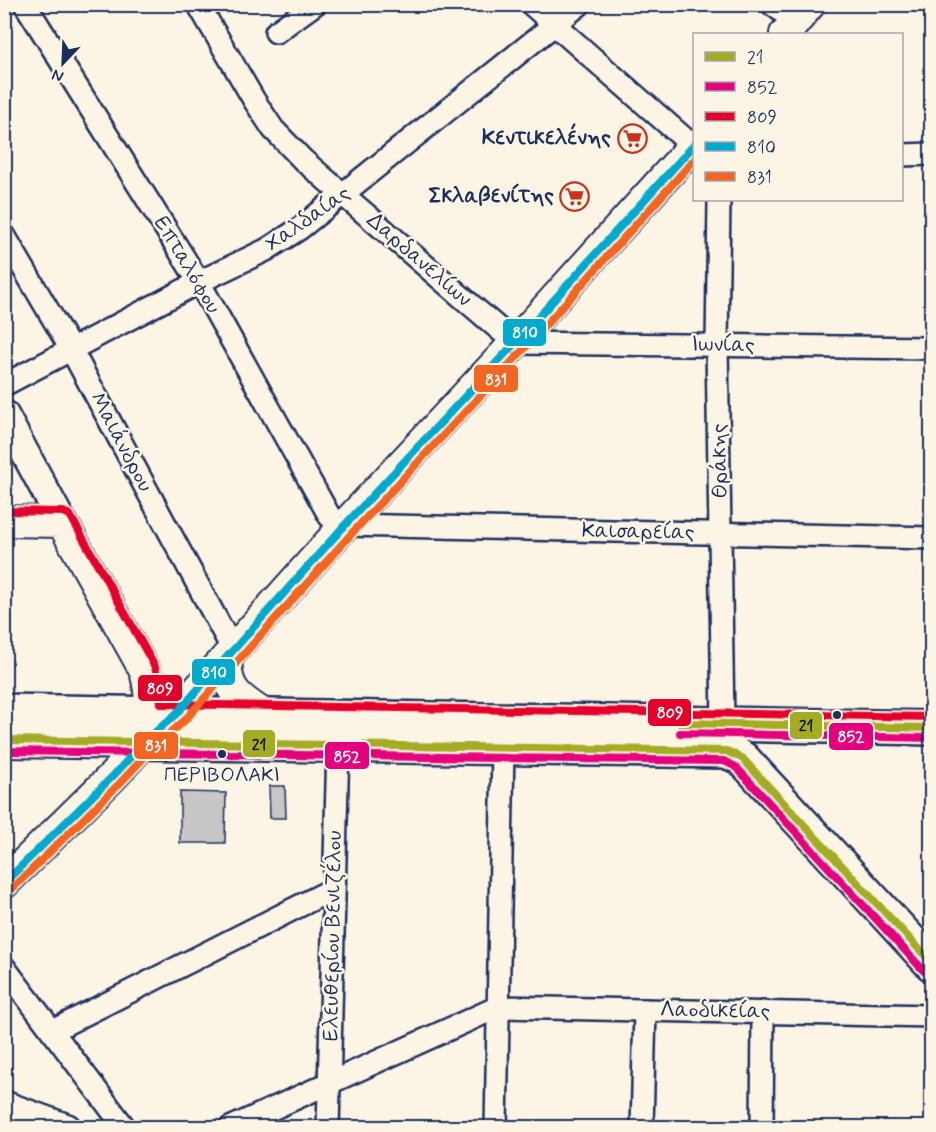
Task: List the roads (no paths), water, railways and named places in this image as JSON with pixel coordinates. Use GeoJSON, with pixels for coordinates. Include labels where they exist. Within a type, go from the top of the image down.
{"type":"FeatureCollection","features":[{"type":"Feature","properties":{"kind":"main road"},"geometry":{"type":"LineString","coordinates":[[4,883],[114,775],[157,723],[230,653],[693,147]]}},
{"type":"Feature","properties":{"kind":"main road"},"geometry":{"type":"LineString","coordinates":[[4,521],[62,522],[145,671],[157,723]]}},
{"type":"Feature","properties":{"kind":"main road"},"geometry":{"type":"LineString","coordinates":[[230,653],[226,672],[230,686],[239,698],[266,716]]}},
{"type":"Feature","properties":{"kind":"main road"},"geometry":{"type":"LineString","coordinates":[[4,711],[157,723],[338,745],[719,749],[742,758],[932,964]]}},
{"type":"Feature","properties":{"kind":"main road"},"geometry":{"type":"LineString","coordinates":[[4,740],[157,723],[266,716],[932,728]]}},
{"type":"Feature","properties":{"kind":"street","name":"Επταλόφου"},"geometry":{"type":"LineString","coordinates":[[25,4],[199,282],[330,517],[345,525]]}},
{"type":"Feature","properties":{"kind":"street","name":"Δαρδανελίων"},"geometry":{"type":"LineString","coordinates":[[198,4],[273,129],[303,160],[515,343]]}},
{"type":"Feature","properties":{"kind":"street"},"geometry":{"type":"LineString","coordinates":[[276,32],[315,4]]}},
{"type":"Feature","properties":{"kind":"street"},"geometry":{"type":"LineString","coordinates":[[531,4],[693,145]]}},
{"type":"Feature","properties":{"kind":"street","name":"Χαλδαίας"},"geometry":{"type":"LineString","coordinates":[[4,385],[199,282],[266,250],[343,195],[580,4]]}},
{"type":"Feature","properties":{"kind":"street"},"geometry":{"type":"LineString","coordinates":[[903,154],[932,154]]}},
{"type":"Feature","properties":{"kind":"street","name":"Θράκης"},"geometry":{"type":"LineString","coordinates":[[719,201],[717,345],[723,723]]}},
{"type":"Feature","properties":{"kind":"street","name":"Μαιάνδρου"},"geometry":{"type":"LineString","coordinates":[[4,235],[72,351],[230,653]]}},
{"type":"Feature","properties":{"kind":"street","name":"Ιωνίας"},"geometry":{"type":"LineString","coordinates":[[515,343],[932,348]]}},
{"type":"Feature","properties":{"kind":"street"},"geometry":{"type":"LineString","coordinates":[[4,414],[62,522]]}},
{"type":"Feature","properties":{"kind":"street","name":"Καισαρείας"},"geometry":{"type":"LineString","coordinates":[[345,525],[932,538]]}},
{"type":"Feature","properties":{"kind":"street","name":"Ελευθερίου Βενιζέλου"},"geometry":{"type":"LineString","coordinates":[[328,1128],[338,745]]}},
{"type":"Feature","properties":{"kind":"street"},"geometry":{"type":"LineString","coordinates":[[496,1128],[503,748]]}},
{"type":"Feature","properties":{"kind":"street"},"geometry":{"type":"LineString","coordinates":[[52,1030],[333,889]]}},
{"type":"Feature","properties":{"kind":"street"},"geometry":{"type":"LineString","coordinates":[[4,967],[125,1128]]}},
{"type":"Feature","properties":{"kind":"street"},"geometry":{"type":"LineString","coordinates":[[230,1128],[498,1007]]}},
{"type":"Feature","properties":{"kind":"street","name":"Λαοδικείας"},"geometry":{"type":"LineString","coordinates":[[498,1007],[932,1016]]}},
{"type":"Feature","properties":{"kind":"street"},"geometry":{"type":"LineString","coordinates":[[642,1128],[645,1010]]}},
{"type":"Feature","properties":{"kind":"street"},"geometry":{"type":"LineString","coordinates":[[762,1128],[763,1012]]}},
{"type":"Feature","properties":{"kind":"street"},"geometry":{"type":"LineString","coordinates":[[4,1105],[67,1128]]}},
{"type":"Feature","properties":{"kind":"place","name":"Κεντικελένης"},"geometry":{"type":"Point","coordinates":[632,138]}},
{"type":"Feature","properties":{"kind":"place","name":"Σκλαβενίτης"},"geometry":{"type":"Point","coordinates":[575,196]}},
{"type":"Feature","properties":{"kind":"place","name":"ΠΕΡΙΒΟΛΑΚΙ"},"geometry":{"type":"Point","coordinates":[222,754]}}]}
